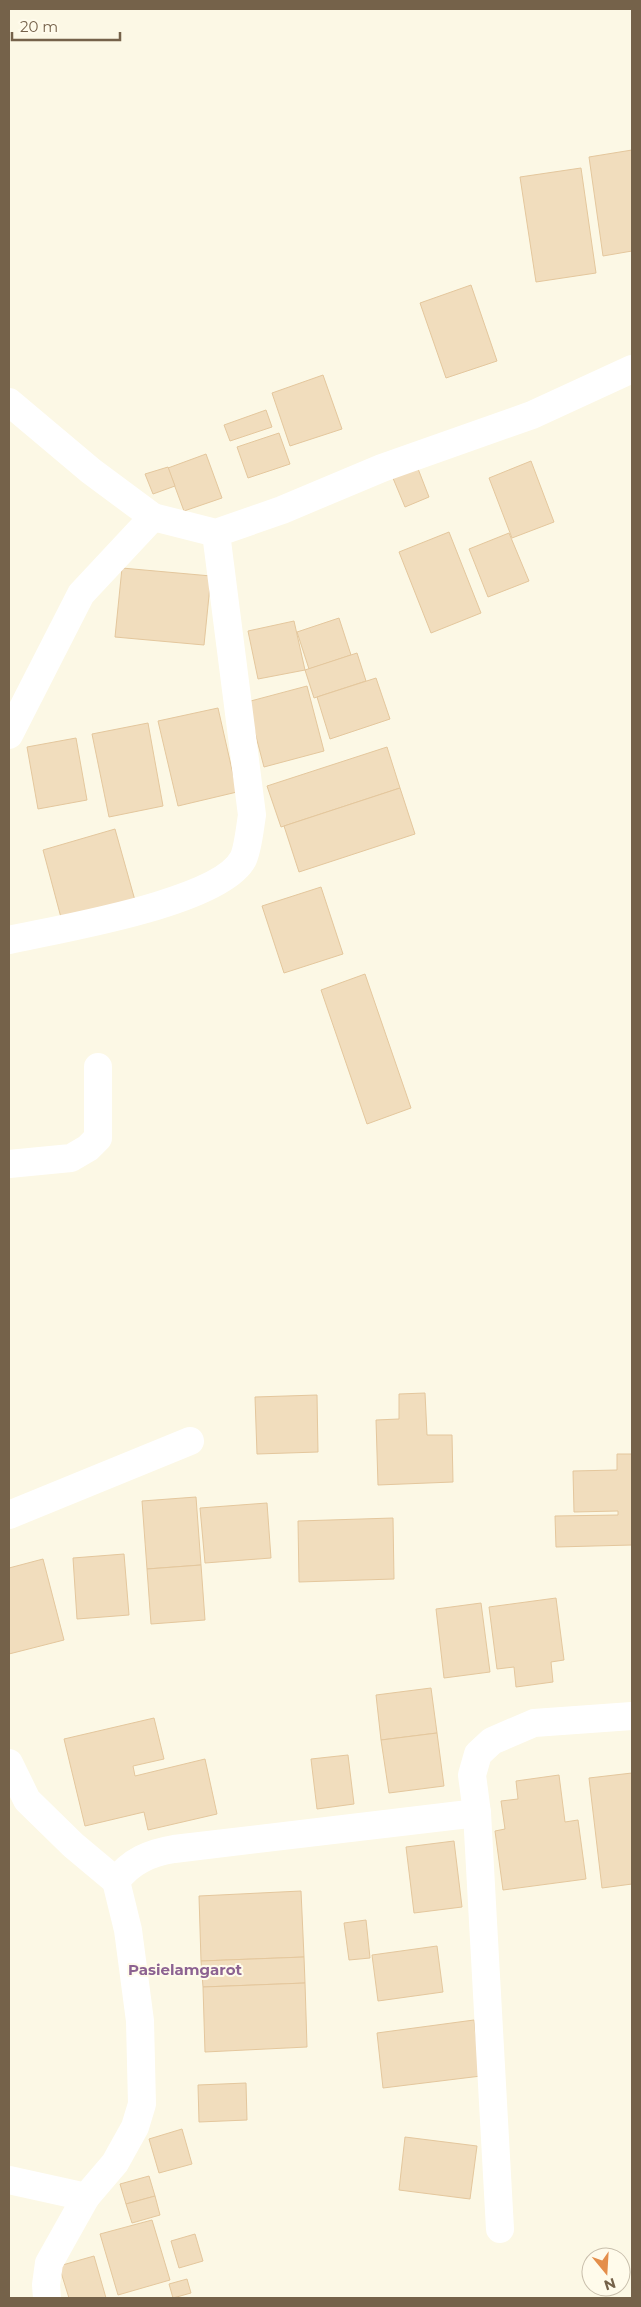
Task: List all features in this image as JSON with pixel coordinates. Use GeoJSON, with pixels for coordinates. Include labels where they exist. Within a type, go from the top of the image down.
{"type":"FeatureCollection","features":[{"type":"Feature","properties":{"kind":"street"},"geometry":{"type":"LineString","coordinates":[[9,402],[91,471],[153,517],[216,533],[282,510],[382,468],[532,415],[632,369]]}},
{"type":"Feature","properties":{"kind":"street"},"geometry":{"type":"LineString","coordinates":[[9,735],[81,594],[153,517]]}},
{"type":"Feature","properties":{"kind":"street"},"geometry":{"type":"LineString","coordinates":[[9,940],[132,914],[204,890],[224,880],[243,859],[252,815],[216,533]]}},
{"type":"Feature","properties":{"kind":"street"},"geometry":{"type":"LineString","coordinates":[[9,1164],[71,1158],[88,1148],[98,1138],[98,1067]]}},
{"type":"Feature","properties":{"kind":"street"},"geometry":{"type":"LineString","coordinates":[[9,1514],[190,1441]]}},
{"type":"Feature","properties":{"kind":"street"},"geometry":{"type":"LineString","coordinates":[[500,2228],[477,1813],[472,1775],[478,1754],[492,1742],[534,1723],[632,1716]]}},
{"type":"Feature","properties":{"kind":"street"},"geometry":{"type":"LineString","coordinates":[[9,1763],[27,1800],[73,1845],[116,1881],[128,1930],[140,2021],[142,2104],[135,2127],[115,2163],[86,2197],[49,2263],[46,2285],[47,2298]]}},
{"type":"Feature","properties":{"kind":"street"},"geometry":{"type":"LineString","coordinates":[[116,1881],[124,1871],[143,1857],[174,1848],[477,1813]]}},
{"type":"Feature","properties":{"kind":"street"},"geometry":{"type":"LineString","coordinates":[[9,2180],[86,2197]]}},
{"type":"Feature","properties":{"kind":"building"},"geometry":{"type":"Polygon","coordinates":[[[632,150],[632,251],[603,256],[589,157],[632,150]]]}},
{"type":"Feature","properties":{"kind":"building"},"geometry":{"type":"Polygon","coordinates":[[[581,168],[596,273],[536,282],[520,177],[581,168]]]}},
{"type":"Feature","properties":{"kind":"building"},"geometry":{"type":"Polygon","coordinates":[[[471,285],[497,361],[446,378],[420,303],[471,285]]]}},
{"type":"Feature","properties":{"kind":"building"},"geometry":{"type":"Polygon","coordinates":[[[323,375],[342,429],[290,446],[272,393],[323,375]]]}},
{"type":"Feature","properties":{"kind":"building"},"geometry":{"type":"Polygon","coordinates":[[[266,410],[272,427],[230,441],[224,425],[266,410]]]}},
{"type":"Feature","properties":{"kind":"building"},"geometry":{"type":"Polygon","coordinates":[[[279,433],[290,464],[248,478],[237,447],[279,433]]]}},
{"type":"Feature","properties":{"kind":"building"},"geometry":{"type":"Polygon","coordinates":[[[206,454],[222,498],[184,511],[168,468],[206,454]]]}},
{"type":"Feature","properties":{"kind":"building"},"geometry":{"type":"Polygon","coordinates":[[[415,461],[429,497],[405,507],[390,471],[415,461]]]}},
{"type":"Feature","properties":{"kind":"building"},"geometry":{"type":"Polygon","coordinates":[[[531,461],[554,522],[512,538],[489,478],[531,461]]]}},
{"type":"Feature","properties":{"kind":"building"},"geometry":{"type":"Polygon","coordinates":[[[168,467],[175,486],[153,494],[145,474],[168,467]]]}},
{"type":"Feature","properties":{"kind":"building"},"geometry":{"type":"Polygon","coordinates":[[[449,532],[481,613],[431,633],[399,552],[449,532]]]}},
{"type":"Feature","properties":{"kind":"building"},"geometry":{"type":"Polygon","coordinates":[[[509,533],[529,581],[488,597],[469,549],[509,533]]]}},
{"type":"Feature","properties":{"kind":"building"},"geometry":{"type":"Polygon","coordinates":[[[122,568],[211,576],[204,645],[115,637],[122,568]]]}},
{"type":"Feature","properties":{"kind":"building"},"geometry":{"type":"Polygon","coordinates":[[[339,618],[351,655],[309,669],[297,632],[339,618]]]}},
{"type":"Feature","properties":{"kind":"building"},"geometry":{"type":"Polygon","coordinates":[[[294,621],[305,670],[258,679],[248,631],[294,621]]]}},
{"type":"Feature","properties":{"kind":"building"},"geometry":{"type":"Polygon","coordinates":[[[357,653],[366,681],[314,698],[305,670],[357,653]]]}},
{"type":"Feature","properties":{"kind":"building"},"geometry":{"type":"Polygon","coordinates":[[[376,678],[390,719],[330,739],[317,697],[376,678]]]}},
{"type":"Feature","properties":{"kind":"building"},"geometry":{"type":"Polygon","coordinates":[[[307,686],[324,751],[264,767],[247,702],[307,686]]]}},
{"type":"Feature","properties":{"kind":"building"},"geometry":{"type":"Polygon","coordinates":[[[218,708],[237,792],[178,806],[158,721],[218,708]]]}},
{"type":"Feature","properties":{"kind":"building"},"geometry":{"type":"Polygon","coordinates":[[[148,723],[163,806],[109,817],[92,734],[148,723]]]}},
{"type":"Feature","properties":{"kind":"building"},"geometry":{"type":"Polygon","coordinates":[[[76,738],[87,800],[38,809],[27,747],[76,738]]]}},
{"type":"Feature","properties":{"kind":"building"},"geometry":{"type":"Polygon","coordinates":[[[387,747],[400,788],[281,827],[267,786],[387,747]]]}},
{"type":"Feature","properties":{"kind":"building"},"geometry":{"type":"Polygon","coordinates":[[[400,788],[415,834],[299,872],[284,826],[400,788]]]}},
{"type":"Feature","properties":{"kind":"building"},"geometry":{"type":"Polygon","coordinates":[[[115,829],[136,904],[63,925],[43,850],[115,829]]]}},
{"type":"Feature","properties":{"kind":"building"},"geometry":{"type":"Polygon","coordinates":[[[321,887],[343,954],[284,973],[262,906],[321,887]]]}},
{"type":"Feature","properties":{"kind":"building"},"geometry":{"type":"Polygon","coordinates":[[[365,974],[411,1108],[367,1124],[321,990],[365,974]]]}},
{"type":"Feature","properties":{"kind":"building"},"geometry":{"type":"Polygon","coordinates":[[[425,1393],[427,1435],[452,1435],[453,1482],[378,1485],[376,1420],[399,1419],[399,1394],[425,1393]]]}},
{"type":"Feature","properties":{"kind":"building"},"geometry":{"type":"Polygon","coordinates":[[[317,1395],[318,1452],[257,1454],[255,1397],[317,1395]]]}},
{"type":"Feature","properties":{"kind":"building"},"geometry":{"type":"Polygon","coordinates":[[[617,1454],[632,1454],[632,1545],[556,1547],[555,1516],[618,1515],[618,1511],[574,1512],[573,1471],[617,1470],[617,1454]]]}},
{"type":"Feature","properties":{"kind":"building"},"geometry":{"type":"Polygon","coordinates":[[[196,1497],[201,1565],[147,1569],[142,1501],[196,1497]]]}},
{"type":"Feature","properties":{"kind":"building"},"geometry":{"type":"Polygon","coordinates":[[[267,1503],[271,1558],[205,1563],[200,1508],[267,1503]]]}},
{"type":"Feature","properties":{"kind":"building"},"geometry":{"type":"Polygon","coordinates":[[[393,1518],[394,1579],[299,1582],[298,1521],[393,1518]]]}},
{"type":"Feature","properties":{"kind":"building"},"geometry":{"type":"Polygon","coordinates":[[[124,1554],[129,1615],[77,1619],[73,1558],[124,1554]]]}},
{"type":"Feature","properties":{"kind":"building"},"geometry":{"type":"Polygon","coordinates":[[[43,1559],[64,1640],[9,1654],[9,1568],[43,1559]]]}},
{"type":"Feature","properties":{"kind":"building"},"geometry":{"type":"Polygon","coordinates":[[[201,1565],[205,1620],[151,1624],[147,1569],[201,1565]]]}},
{"type":"Feature","properties":{"kind":"building"},"geometry":{"type":"Polygon","coordinates":[[[556,1598],[564,1660],[551,1662],[553,1682],[516,1687],[514,1667],[497,1669],[489,1607],[556,1598]]]}},
{"type":"Feature","properties":{"kind":"building"},"geometry":{"type":"Polygon","coordinates":[[[481,1603],[490,1672],[444,1678],[436,1609],[481,1603]]]}},
{"type":"Feature","properties":{"kind":"building"},"geometry":{"type":"Polygon","coordinates":[[[431,1688],[437,1733],[381,1740],[376,1695],[431,1688]]]}},
{"type":"Feature","properties":{"kind":"building"},"geometry":{"type":"Polygon","coordinates":[[[154,1718],[164,1759],[133,1766],[135,1776],[205,1759],[217,1814],[148,1830],[144,1812],[85,1826],[64,1739],[154,1718]]]}},
{"type":"Feature","properties":{"kind":"building"},"geometry":{"type":"Polygon","coordinates":[[[437,1733],[444,1786],[389,1793],[381,1740],[437,1733]]]}},
{"type":"Feature","properties":{"kind":"building"},"geometry":{"type":"Polygon","coordinates":[[[348,1755],[354,1804],[317,1809],[311,1759],[348,1755]]]}},
{"type":"Feature","properties":{"kind":"building"},"geometry":{"type":"Polygon","coordinates":[[[632,1773],[632,1884],[602,1888],[589,1778],[632,1773]]]}},
{"type":"Feature","properties":{"kind":"building"},"geometry":{"type":"Polygon","coordinates":[[[559,1775],[565,1822],[578,1820],[586,1879],[503,1890],[495,1831],[505,1829],[501,1801],[518,1799],[516,1781],[559,1775]]]}},
{"type":"Feature","properties":{"kind":"building"},"geometry":{"type":"Polygon","coordinates":[[[454,1841],[462,1907],[414,1913],[406,1847],[454,1841]]]}},
{"type":"Feature","properties":{"kind":"building"},"geometry":{"type":"Polygon","coordinates":[[[301,1891],[304,1957],[201,1961],[199,1896],[301,1891]]]}},
{"type":"Feature","properties":{"kind":"building"},"geometry":{"type":"Polygon","coordinates":[[[366,1920],[370,1958],[349,1960],[344,1923],[366,1920]]]}},
{"type":"Feature","properties":{"kind":"building"},"geometry":{"type":"Polygon","coordinates":[[[437,1946],[443,1992],[378,2001],[372,1955],[437,1946]]]}},
{"type":"Feature","properties":{"kind":"building"},"geometry":{"type":"Polygon","coordinates":[[[304,1957],[305,1983],[203,1987],[201,1961],[304,1957]]]}},
{"type":"Feature","properties":{"kind":"building"},"geometry":{"type":"Polygon","coordinates":[[[305,1983],[307,2047],[205,2052],[203,1987],[305,1983]]]}},
{"type":"Feature","properties":{"kind":"building"},"geometry":{"type":"Polygon","coordinates":[[[474,2020],[481,2076],[383,2088],[377,2033],[474,2020]]]}},
{"type":"Feature","properties":{"kind":"building"},"geometry":{"type":"Polygon","coordinates":[[[246,2083],[247,2120],[199,2122],[198,2085],[246,2083]]]}},
{"type":"Feature","properties":{"kind":"building"},"geometry":{"type":"Polygon","coordinates":[[[182,2129],[192,2164],[159,2173],[149,2139],[182,2129]]]}},
{"type":"Feature","properties":{"kind":"building"},"geometry":{"type":"Polygon","coordinates":[[[405,2137],[477,2146],[470,2199],[399,2190],[405,2137]]]}},
{"type":"Feature","properties":{"kind":"building"},"geometry":{"type":"Polygon","coordinates":[[[149,2176],[155,2196],[126,2204],[120,2184],[149,2176]]]}},
{"type":"Feature","properties":{"kind":"building"},"geometry":{"type":"Polygon","coordinates":[[[155,2196],[160,2215],[132,2223],[126,2204],[155,2196]]]}},
{"type":"Feature","properties":{"kind":"building"},"geometry":{"type":"Polygon","coordinates":[[[152,2220],[170,2280],[118,2295],[100,2234],[152,2220]]]}},
{"type":"Feature","properties":{"kind":"building"},"geometry":{"type":"Polygon","coordinates":[[[195,2234],[203,2261],[179,2268],[171,2241],[195,2234]]]}},
{"type":"Feature","properties":{"kind":"building"},"geometry":{"type":"Polygon","coordinates":[[[94,2256],[106,2298],[69,2298],[59,2266],[94,2256]]]}},
{"type":"Feature","properties":{"kind":"building"},"geometry":{"type":"Polygon","coordinates":[[[187,2279],[191,2293],[173,2298],[169,2284],[187,2279]]]}},
{"type":"Feature","properties":{"kind":"district","name":"Pasielamgarot"},"geometry":{"type":"Point","coordinates":[185,1969]}}]}
